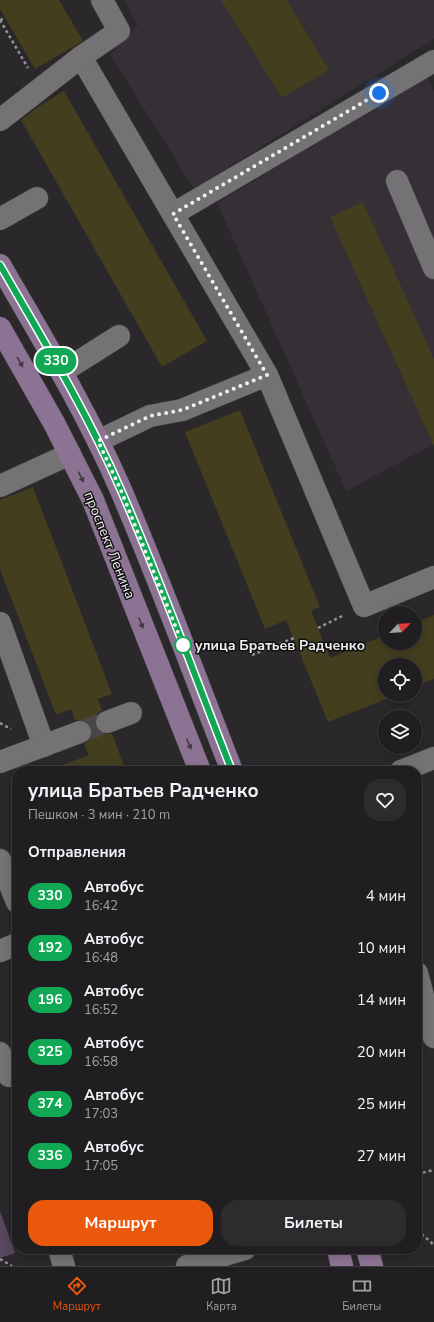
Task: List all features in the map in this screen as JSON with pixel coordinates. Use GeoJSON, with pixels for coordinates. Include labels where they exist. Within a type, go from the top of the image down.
{"type":"FeatureCollection","features":[{"type":"Feature","properties":{"kind":"main road"},"geometry":{"type":"LineString","coordinates":[[0,265],[62,372],[98,441],[120,488],[230,766]]}},
{"type":"Feature","properties":{"kind":"main road","name":"проспект Ленина"},"geometry":{"type":"LineString","coordinates":[[0,328],[36,390],[93,500],[198,766]]}},
{"type":"Feature","properties":{"kind":"main road"},"geometry":{"type":"LineString","coordinates":[[339,1254],[342,1266]]}},
{"type":"Feature","properties":{"kind":"main road"},"geometry":{"type":"LineString","coordinates":[[368,1254],[372,1266]]}},
{"type":"Feature","properties":{"kind":"street"},"geometry":{"type":"LineString","coordinates":[[0,120],[81,57],[119,31],[102,0]]}},
{"type":"Feature","properties":{"kind":"street"},"geometry":{"type":"LineString","coordinates":[[81,57],[267,375],[364,606],[434,577]]}},
{"type":"Feature","properties":{"kind":"street"},"geometry":{"type":"LineString","coordinates":[[173,214],[434,61]]}},
{"type":"Feature","properties":{"kind":"street"},"geometry":{"type":"LineString","coordinates":[[397,181],[434,268]]}},
{"type":"Feature","properties":{"kind":"street"},"geometry":{"type":"LineString","coordinates":[[0,219],[37,198]]}},
{"type":"Feature","properties":{"kind":"street"},"geometry":{"type":"LineString","coordinates":[[62,372],[119,336]]}},
{"type":"Feature","properties":{"kind":"street"},"geometry":{"type":"LineString","coordinates":[[98,441],[150,416],[182,410],[267,375]]}},
{"type":"Feature","properties":{"kind":"street"},"geometry":{"type":"LineString","coordinates":[[0,486],[70,454]]}},
{"type":"Feature","properties":{"kind":"street"},"geometry":{"type":"LineString","coordinates":[[0,624],[44,746]]}},
{"type":"Feature","properties":{"kind":"street"},"geometry":{"type":"LineString","coordinates":[[107,722],[132,713]]}},
{"type":"Feature","properties":{"kind":"street"},"geometry":{"type":"LineString","coordinates":[[0,762],[80,732]]}},
{"type":"Feature","properties":{"kind":"street"},"geometry":{"type":"LineString","coordinates":[[414,766],[434,758]]}},
{"type":"Feature","properties":{"kind":"street"},"geometry":{"type":"LineString","coordinates":[[0,860],[12,890]]}},
{"type":"Feature","properties":{"kind":"street"},"geometry":{"type":"LineString","coordinates":[[0,951],[12,946]]}},
{"type":"Feature","properties":{"kind":"street"},"geometry":{"type":"LineString","coordinates":[[422,992],[434,1037]]}},
{"type":"Feature","properties":{"kind":"street"},"geometry":{"type":"LineString","coordinates":[[0,1053],[8,1076]]}},
{"type":"Feature","properties":{"kind":"street"},"geometry":{"type":"LineString","coordinates":[[60,1254],[64,1266]]}},
{"type":"Feature","properties":{"kind":"street"},"geometry":{"type":"LineString","coordinates":[[187,1266],[225,1254]]}},
{"type":"Feature","properties":{"kind":"path"},"geometry":{"type":"LineString","coordinates":[[5,18],[0,20],[40,89]]}},
{"type":"Feature","properties":{"kind":"path"},"geometry":{"type":"LineString","coordinates":[[252,655],[294,638]]}},
{"type":"Feature","properties":{"kind":"path"},"geometry":{"type":"LineString","coordinates":[[422,1173],[434,1170]]}},
{"type":"Feature","properties":{"kind":"path"},"geometry":{"type":"LineString","coordinates":[[422,1234],[434,1244]]}},
{"type":"Feature","properties":{"kind":"path"},"geometry":{"type":"LineString","coordinates":[[0,1259],[12,1266]]}},
{"type":"Feature","properties":{"kind":"shaded area"},"geometry":{"type":"Polygon","coordinates":[[[124,0],[434,0],[434,39],[194,189],[110,54],[138,25],[124,0]]]}},
{"type":"Feature","properties":{"kind":"shaded area"},"geometry":{"type":"Polygon","coordinates":[[[427,76],[434,92],[434,444],[346,491],[217,203],[427,76]]]}},
{"type":"Feature","properties":{"kind":"shaded area"},"geometry":{"type":"Polygon","coordinates":[[[0,1211],[12,1245],[12,1254],[0,1258],[0,1211]]]}},
{"type":"Feature","properties":{"kind":"building"},"geometry":{"type":"Polygon","coordinates":[[[0,0],[59,0],[83,41],[35,69],[0,9],[0,0]]]}},
{"type":"Feature","properties":{"kind":"building"},"geometry":{"type":"Polygon","coordinates":[[[221,0],[287,0],[329,70],[282,98],[221,0]]]}},
{"type":"Feature","properties":{"kind":"building"},"geometry":{"type":"Polygon","coordinates":[[[64,91],[207,341],[162,367],[21,120],[38,107],[64,91]]]}},
{"type":"Feature","properties":{"kind":"building"},"geometry":{"type":"Polygon","coordinates":[[[363,202],[434,359],[434,446],[330,217],[363,202]]]}},
{"type":"Feature","properties":{"kind":"building"},"geometry":{"type":"Polygon","coordinates":[[[240,410],[320,607],[311,611],[330,658],[378,638],[378,650],[422,650],[422,620],[434,615],[434,679],[422,684],[422,658],[378,658],[378,702],[328,722],[286,620],[265,629],[185,432],[240,410]]]}},
{"type":"Feature","properties":{"kind":"building"},"geometry":{"type":"Polygon","coordinates":[[[33,487],[112,694],[98,699],[102,710],[97,714],[95,726],[99,732],[112,734],[124,766],[60,766],[89,755],[84,744],[90,740],[92,728],[88,723],[82,720],[75,720],[71,709],[56,715],[0,569],[0,500],[33,487]]]}},
{"type":"Feature","properties":{"kind":"tunnel"},"geometry":{"type":"LineString","coordinates":[[80,732],[107,722]]}},
{"type":"Feature","properties":{"kind":"bus line","name":"330"},"geometry":{"type":"LineString","coordinates":[[0,265],[62,372],[98,441],[120,488],[230,766]]}},
{"type":"Feature","properties":{"kind":"place","name":"улица Братьев Радченко"},"geometry":{"type":"Point","coordinates":[183,645]}},
{"type":"Feature","properties":{"kind":"route"},"geometry":{"type":"LineString","coordinates":[[183,645],[120,488],[98,441],[150,416],[182,410],[267,375],[173,214],[379,93]]}}]}
